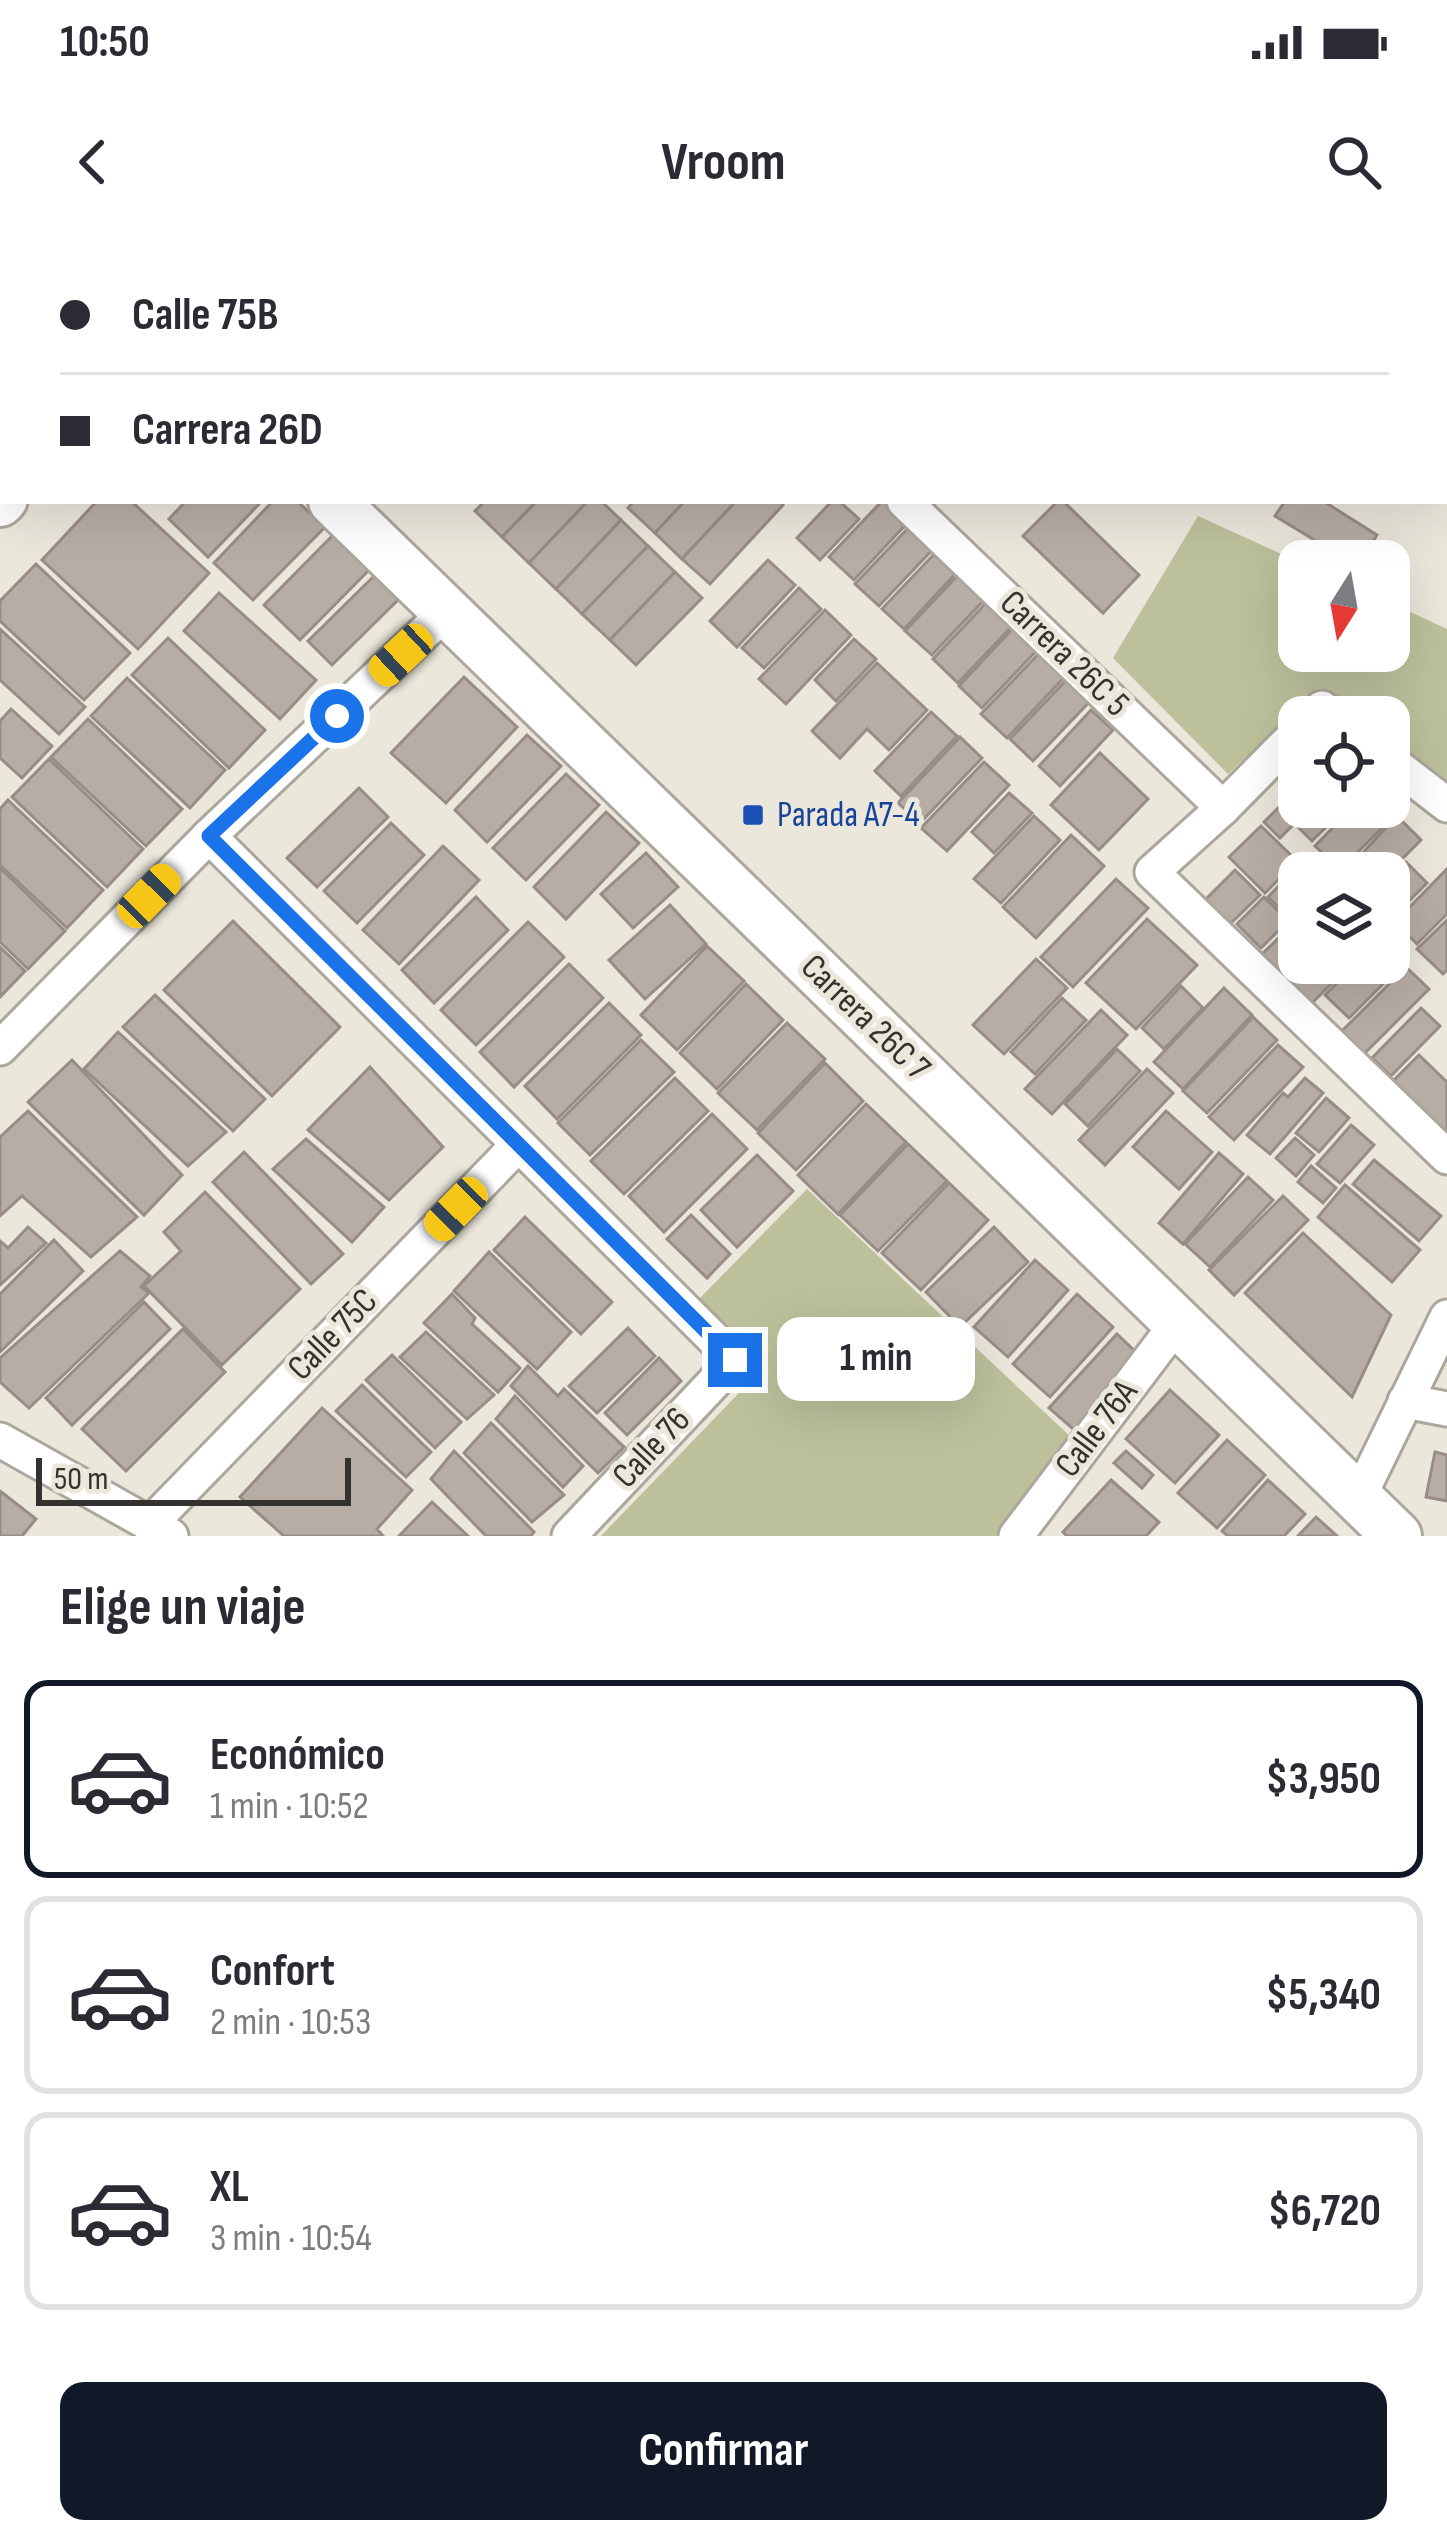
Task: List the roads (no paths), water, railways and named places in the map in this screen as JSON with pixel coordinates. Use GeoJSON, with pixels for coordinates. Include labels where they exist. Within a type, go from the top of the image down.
{"type":"FeatureCollection","features":[{"type":"Feature","properties":{"kind":"street","name":"Carrera 26C 7"},"geometry":{"type":"LineString","coordinates":[[336,504],[1397,1536]]}},
{"type":"Feature","properties":{"kind":"street","name":"Carrera 26C 5"},"geometry":{"type":"LineString","coordinates":[[907,504],[1223,808]]}},
{"type":"Feature","properties":{"kind":"street"},"geometry":{"type":"LineString","coordinates":[[0,1048],[209,836],[447,611]]}},
{"type":"Feature","properties":{"kind":"street"},"geometry":{"type":"LineString","coordinates":[[1278,755],[1152,872],[1447,1157]]}},
{"type":"Feature","properties":{"kind":"street"},"geometry":{"type":"LineString","coordinates":[[1410,776],[1447,805]]}},
{"type":"Feature","properties":{"kind":"street"},"geometry":{"type":"LineString","coordinates":[[209,836],[517,1146]]}},
{"type":"Feature","properties":{"kind":"street","name":"Calle 76"},"geometry":{"type":"LineString","coordinates":[[517,1146],[735,1360],[569,1536]]}},
{"type":"Feature","properties":{"kind":"street","name":"Calle 75C"},"geometry":{"type":"LineString","coordinates":[[160,1530],[517,1146]]}},
{"type":"Feature","properties":{"kind":"street"},"geometry":{"type":"LineString","coordinates":[[1358,1498],[1447,1317]]}},
{"type":"Feature","properties":{"kind":"street","name":"Calle 76A"},"geometry":{"type":"LineString","coordinates":[[1020,1534],[1178,1322]]}},
{"type":"Feature","properties":{"kind":"street"},"geometry":{"type":"LineString","coordinates":[[1405,1401],[1447,1409]]}},
{"type":"Feature","properties":{"kind":"street"},"geometry":{"type":"LineString","coordinates":[[0,1440],[160,1530]]}},
{"type":"Feature","properties":{"kind":"place","name":"Parada A7-4"},"geometry":{"type":"Point","coordinates":[753,815]}}]}
